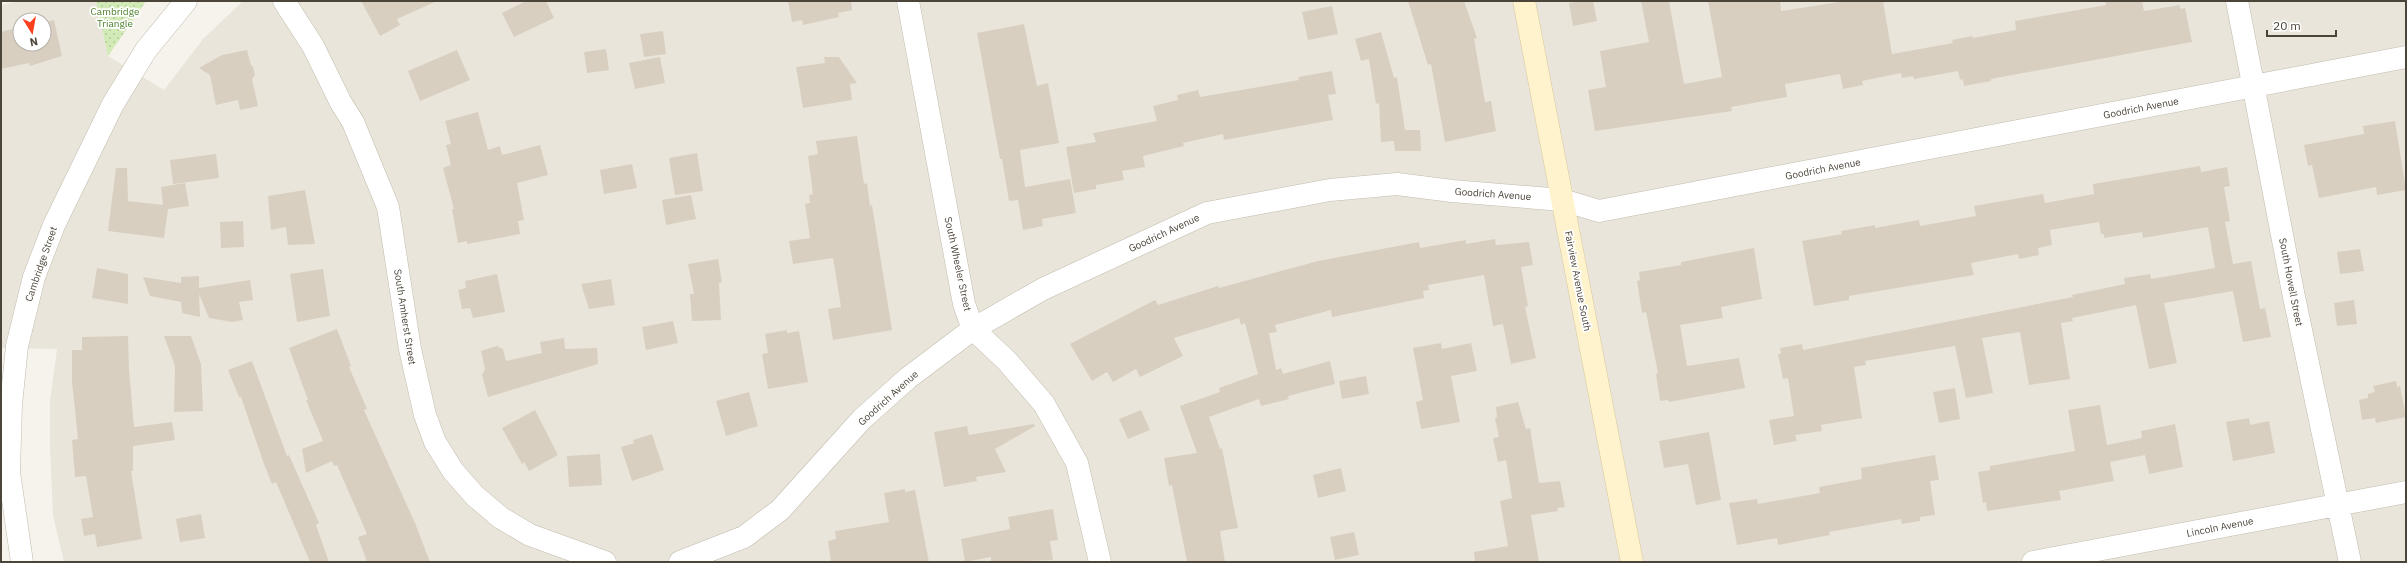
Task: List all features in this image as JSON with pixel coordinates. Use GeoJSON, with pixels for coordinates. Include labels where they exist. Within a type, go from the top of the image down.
{"type":"FeatureCollection","features":[{"type":"Feature","properties":{"kind":"street","name":"Cambridge Street"},"geometry":{"type":"LineString","coordinates":[[22,562],[10,472],[11,405],[17,346],[34,277],[54,225],[113,104],[146,50],[186,1]]}},
{"type":"Feature","properties":{"kind":"street","name":"South Amherst Street"},"geometry":{"type":"LineString","coordinates":[[284,1],[313,46],[341,103],[353,122],[388,208],[410,349],[425,415],[435,442],[453,471],[471,491],[501,518],[530,535],[604,562]]}},
{"type":"Feature","properties":{"kind":"street","name":"South Wheeler Street"},"geometry":{"type":"LineString","coordinates":[[908,1],[964,304],[973,329],[1007,361],[1044,404],[1077,462],[1100,562]]}},
{"type":"Feature","properties":{"kind":"street","name":"Fairview Avenue South"},"geometry":{"type":"LineString","coordinates":[[1524,1],[1632,562]]}},
{"type":"Feature","properties":{"kind":"street","name":"South Howell Street"},"geometry":{"type":"LineString","coordinates":[[2237,1],[2255,86],[2293,292],[2350,562]]}},
{"type":"Feature","properties":{"kind":"street","name":"Goodrich Avenue"},"geometry":{"type":"LineString","coordinates":[[680,562],[744,537],[780,510],[862,419],[908,378],[973,329],[1043,289],[1207,214],[1330,190],[1397,184],[1452,191],[1562,200],[1599,211],[2406,57]]}},
{"type":"Feature","properties":{"kind":"street","name":"Lincoln Avenue"},"geometry":{"type":"LineString","coordinates":[[2034,562],[2406,492]]}},
{"type":"Feature","properties":{"kind":"shaded area"},"geometry":{"type":"Polygon","coordinates":[[[21,1],[96,1],[108,56],[164,90],[203,39],[243,1],[2406,1],[2406,562],[64,562],[53,516],[50,446],[50,401],[57,349],[1,348],[1,5],[21,1]]]}},
{"type":"Feature","properties":{"kind":"green space","name":"Cambridge Triangle"},"geometry":{"type":"Polygon","coordinates":[[[96,1],[146,1],[108,56],[96,1]]]}},
{"type":"Feature","properties":{"kind":"building"},"geometry":{"type":"Polygon","coordinates":[[[361,1],[437,1],[397,19],[400,25],[380,36],[361,1]]]}},
{"type":"Feature","properties":{"kind":"building"},"geometry":{"type":"Polygon","coordinates":[[[526,1],[546,1],[554,18],[514,37],[502,13],[526,1]]]}},
{"type":"Feature","properties":{"kind":"building"},"geometry":{"type":"Polygon","coordinates":[[[788,1],[851,1],[852,10],[838,13],[839,17],[803,25],[802,20],[792,22],[788,1]]]}},
{"type":"Feature","properties":{"kind":"building"},"geometry":{"type":"Polygon","coordinates":[[[1408,1],[1464,1],[1477,38],[1474,39],[1485,102],[1491,101],[1496,131],[1445,142],[1431,64],[1428,65],[1408,1]]]}},
{"type":"Feature","properties":{"kind":"building"},"geometry":{"type":"Polygon","coordinates":[[[1593,1],[1597,21],[1573,26],[1569,3],[1593,1]]]}},
{"type":"Feature","properties":{"kind":"building"},"geometry":{"type":"Polygon","coordinates":[[[1641,1],[1669,1],[1684,84],[1722,77],[1708,1],[1780,1],[1781,11],[1846,1],[1883,1],[1892,54],[1953,43],[1952,40],[1972,36],[1973,38],[2016,30],[2015,21],[2106,5],[2105,1],[2142,1],[2144,11],[2180,5],[2180,9],[2185,8],[2192,42],[1991,79],[1991,81],[1964,86],[1963,79],[1960,80],[1958,71],[1914,79],[1913,76],[1902,78],[1901,73],[1862,81],[1863,85],[1843,89],[1840,74],[1785,84],[1787,97],[1731,107],[1732,111],[1595,131],[1588,90],[1606,87],[1600,51],[1649,42],[1641,1]]]}},
{"type":"Feature","properties":{"kind":"building"},"geometry":{"type":"Polygon","coordinates":[[[1332,6],[1338,34],[1308,40],[1302,12],[1332,6]]]}},
{"type":"Feature","properties":{"kind":"building"},"geometry":{"type":"Polygon","coordinates":[[[52,20],[54,20],[62,56],[30,66],[29,63],[1,69],[1,32],[12,29],[12,52],[52,52],[52,20]]]}},
{"type":"Feature","properties":{"kind":"building"},"geometry":{"type":"Polygon","coordinates":[[[1024,24],[1037,86],[1048,83],[1059,143],[1020,150],[1025,187],[1070,179],[1076,213],[1042,219],[1043,226],[1023,230],[1018,200],[1009,201],[977,33],[1024,24]]]}},
{"type":"Feature","properties":{"kind":"building"},"geometry":{"type":"Polygon","coordinates":[[[663,31],[666,54],[644,57],[640,34],[663,31]]]}},
{"type":"Feature","properties":{"kind":"building"},"geometry":{"type":"Polygon","coordinates":[[[1381,32],[1394,78],[1397,77],[1405,130],[1420,130],[1421,151],[1395,151],[1394,141],[1381,142],[1379,103],[1376,104],[1369,59],[1361,61],[1355,39],[1381,32]]]}},
{"type":"Feature","properties":{"kind":"building"},"geometry":{"type":"Polygon","coordinates":[[[606,49],[609,70],[587,73],[584,52],[606,49]]]}},
{"type":"Feature","properties":{"kind":"building"},"geometry":{"type":"Polygon","coordinates":[[[247,50],[255,75],[252,79],[258,106],[240,110],[238,100],[216,105],[210,75],[199,68],[222,55],[247,50]]]}},
{"type":"Feature","properties":{"kind":"building"},"geometry":{"type":"Polygon","coordinates":[[[457,50],[470,80],[420,101],[408,71],[457,50]]]}},
{"type":"Feature","properties":{"kind":"building"},"geometry":{"type":"Polygon","coordinates":[[[660,57],[665,83],[635,89],[629,63],[660,57]]]}},
{"type":"Feature","properties":{"kind":"building"},"geometry":{"type":"Polygon","coordinates":[[[824,57],[839,57],[857,83],[850,84],[852,100],[803,108],[796,67],[825,63],[824,57]]]}},
{"type":"Feature","properties":{"kind":"building"},"geometry":{"type":"Polygon","coordinates":[[[1332,71],[1336,94],[1328,95],[1333,120],[1224,140],[1223,134],[1183,143],[1184,146],[1143,156],[1145,167],[1122,171],[1124,180],[1096,185],[1096,189],[1074,193],[1066,147],[1096,142],[1093,133],[1157,121],[1153,106],[1178,100],[1177,95],[1198,90],[1200,97],[1299,80],[1298,77],[1332,71]]]}},
{"type":"Feature","properties":{"kind":"building"},"geometry":{"type":"Polygon","coordinates":[[[478,112],[488,150],[500,146],[502,155],[540,145],[548,175],[517,183],[524,220],[518,221],[520,234],[467,244],[467,241],[458,243],[452,209],[454,209],[443,168],[451,165],[446,145],[451,144],[445,121],[478,112]]]}},
{"type":"Feature","properties":{"kind":"building"},"geometry":{"type":"Polygon","coordinates":[[[2395,121],[2406,190],[2377,195],[2376,187],[2319,198],[2312,165],[2308,166],[2304,145],[2364,134],[2363,126],[2395,121]]]}},
{"type":"Feature","properties":{"kind":"building"},"geometry":{"type":"Polygon","coordinates":[[[857,136],[864,184],[867,183],[870,206],[872,205],[892,330],[833,340],[828,309],[841,307],[833,258],[793,264],[789,241],[810,238],[805,204],[810,203],[809,195],[813,194],[808,156],[818,154],[816,141],[857,136]]]}},
{"type":"Feature","properties":{"kind":"building"},"geometry":{"type":"Polygon","coordinates":[[[697,153],[703,191],[675,195],[669,158],[697,153]]]}},
{"type":"Feature","properties":{"kind":"building"},"geometry":{"type":"Polygon","coordinates":[[[216,154],[219,178],[173,184],[170,160],[216,154]]]}},
{"type":"Feature","properties":{"kind":"building"},"geometry":{"type":"Polygon","coordinates":[[[632,164],[637,188],[604,194],[600,170],[632,164]]]}},
{"type":"Feature","properties":{"kind":"building"},"geometry":{"type":"Polygon","coordinates":[[[2200,166],[2201,172],[2227,167],[2230,186],[2224,187],[2230,221],[2225,222],[2233,264],[2251,261],[2260,309],[2265,308],[2271,337],[2243,342],[2233,291],[2164,303],[2177,363],[2149,369],[2136,305],[2072,318],[2073,321],[2061,323],[2070,379],[2029,385],[2020,332],[1982,338],[1993,393],[1966,398],[1955,346],[1865,361],[1866,365],[1854,367],[1862,418],[1821,425],[1822,431],[1795,435],[1797,441],[1774,445],[1769,420],[1794,416],[1788,378],[1783,379],[1778,354],[1781,354],[1780,348],[1802,344],[1803,350],[2073,297],[2072,295],[2125,284],[2124,278],[2150,274],[2151,279],[2215,268],[2208,227],[2143,238],[2142,232],[2104,238],[2104,234],[2101,234],[2099,222],[2050,230],[2052,245],[2038,248],[2039,255],[2019,259],[2018,254],[1971,263],[1974,275],[1849,296],[1849,300],[1814,306],[1802,241],[1842,234],[1841,231],[1875,225],[1875,228],[1919,220],[1920,226],[1976,216],[1974,206],[2043,194],[2045,203],[2094,194],[2093,184],[2200,166]]]}},
{"type":"Feature","properties":{"kind":"building"},"geometry":{"type":"Polygon","coordinates":[[[116,168],[127,168],[128,201],[163,205],[161,187],[185,183],[189,206],[168,209],[164,238],[108,231],[116,168]]]}},
{"type":"Feature","properties":{"kind":"building"},"geometry":{"type":"Polygon","coordinates":[[[305,190],[315,244],[288,245],[286,227],[271,230],[268,196],[305,190]]]}},
{"type":"Feature","properties":{"kind":"building"},"geometry":{"type":"Polygon","coordinates":[[[691,195],[696,219],[666,225],[662,200],[691,195]]]}},
{"type":"Feature","properties":{"kind":"building"},"geometry":{"type":"Polygon","coordinates":[[[243,221],[244,247],[221,248],[220,222],[243,221]]]}},
{"type":"Feature","properties":{"kind":"building"},"geometry":{"type":"Polygon","coordinates":[[[1495,239],[1496,245],[1529,242],[1533,265],[1521,267],[1528,306],[1525,307],[1536,358],[1511,364],[1503,324],[1493,326],[1484,275],[1428,285],[1429,290],[1423,291],[1424,298],[1332,317],[1331,310],[1275,325],[1277,332],[1269,333],[1276,370],[1281,368],[1283,374],[1330,361],[1335,384],[1288,396],[1289,399],[1261,406],[1259,399],[1209,417],[1220,449],[1222,448],[1238,528],[1220,531],[1225,562],[1187,562],[1172,485],[1169,486],[1164,458],[1197,453],[1180,406],[1220,392],[1219,388],[1258,374],[1245,323],[1241,325],[1239,318],[1174,338],[1183,356],[1140,377],[1136,369],[1113,382],[1107,372],[1092,381],[1070,344],[1155,300],[1158,305],[1218,286],[1219,288],[1318,261],[1419,242],[1420,248],[1466,240],[1466,244],[1495,239]]]}},
{"type":"Feature","properties":{"kind":"building"},"geometry":{"type":"Polygon","coordinates":[[[1754,248],[1762,299],[1721,307],[1723,318],[1680,325],[1687,366],[1739,358],[1745,388],[1669,402],[1668,400],[1660,401],[1656,374],[1658,373],[1646,312],[1642,313],[1637,281],[1640,280],[1639,272],[1681,265],[1681,262],[1754,248]]]}},
{"type":"Feature","properties":{"kind":"building"},"geometry":{"type":"Polygon","coordinates":[[[2360,249],[2364,271],[2340,274],[2337,252],[2360,249]]]}},
{"type":"Feature","properties":{"kind":"building"},"geometry":{"type":"Polygon","coordinates":[[[718,259],[722,282],[719,283],[721,320],[692,321],[690,294],[694,294],[688,264],[718,259]]]}},
{"type":"Feature","properties":{"kind":"building"},"geometry":{"type":"Polygon","coordinates":[[[97,268],[128,274],[128,304],[92,298],[97,268]]]}},
{"type":"Feature","properties":{"kind":"building"},"geometry":{"type":"Polygon","coordinates":[[[323,269],[330,316],[297,322],[290,274],[323,269]]]}},
{"type":"Feature","properties":{"kind":"building"},"geometry":{"type":"Polygon","coordinates":[[[497,274],[505,312],[473,318],[470,308],[462,309],[458,290],[466,288],[465,281],[497,274]]]}},
{"type":"Feature","properties":{"kind":"building"},"geometry":{"type":"Polygon","coordinates":[[[199,276],[199,288],[250,280],[253,300],[239,302],[243,320],[232,322],[209,318],[199,294],[200,317],[182,313],[181,302],[150,296],[143,277],[181,283],[181,277],[199,276]]]}},
{"type":"Feature","properties":{"kind":"building"},"geometry":{"type":"Polygon","coordinates":[[[611,279],[615,305],[589,309],[581,284],[611,279]]]}},
{"type":"Feature","properties":{"kind":"building"},"geometry":{"type":"Polygon","coordinates":[[[2354,300],[2357,324],[2337,326],[2334,303],[2354,300]]]}},
{"type":"Feature","properties":{"kind":"building"},"geometry":{"type":"Polygon","coordinates":[[[673,321],[678,343],[646,350],[642,327],[673,321]]]}},
{"type":"Feature","properties":{"kind":"building"},"geometry":{"type":"Polygon","coordinates":[[[337,329],[351,366],[349,367],[367,409],[364,410],[415,523],[430,562],[367,562],[358,537],[367,534],[337,465],[334,466],[332,461],[306,473],[302,449],[323,441],[306,400],[308,400],[289,348],[337,329]]]}},
{"type":"Feature","properties":{"kind":"building"},"geometry":{"type":"Polygon","coordinates":[[[787,330],[787,333],[799,331],[808,382],[768,389],[762,354],[768,353],[765,334],[787,330]]]}},
{"type":"Feature","properties":{"kind":"building"},"geometry":{"type":"Polygon","coordinates":[[[128,336],[129,370],[134,427],[172,422],[175,440],[133,446],[133,471],[131,471],[142,539],[97,547],[95,534],[84,536],[81,519],[93,517],[86,476],[75,477],[72,440],[78,439],[72,382],[72,350],[82,350],[82,337],[128,336]]]}},
{"type":"Feature","properties":{"kind":"building"},"geometry":{"type":"Polygon","coordinates":[[[164,336],[191,336],[201,364],[203,411],[174,412],[175,366],[164,336]]]}},
{"type":"Feature","properties":{"kind":"building"},"geometry":{"type":"Polygon","coordinates":[[[564,338],[565,349],[597,348],[598,364],[488,397],[482,375],[485,369],[481,351],[497,346],[503,349],[506,361],[542,353],[540,342],[564,338]]]}},
{"type":"Feature","properties":{"kind":"building"},"geometry":{"type":"Polygon","coordinates":[[[1441,343],[1442,349],[1471,343],[1477,371],[1451,376],[1460,422],[1421,429],[1416,402],[1423,400],[1413,348],[1441,343]]]}},
{"type":"Feature","properties":{"kind":"building"},"geometry":{"type":"Polygon","coordinates":[[[252,361],[287,456],[289,455],[319,523],[316,525],[329,562],[310,562],[276,482],[272,484],[264,464],[241,397],[239,397],[228,370],[252,361]]]}},
{"type":"Feature","properties":{"kind":"building"},"geometry":{"type":"Polygon","coordinates":[[[1366,376],[1369,394],[1342,399],[1339,381],[1366,376]]]}},
{"type":"Feature","properties":{"kind":"building"},"geometry":{"type":"Polygon","coordinates":[[[2396,381],[2397,387],[2400,386],[2406,417],[2376,423],[2375,418],[2362,420],[2359,400],[2368,398],[2368,394],[2375,392],[2373,386],[2396,381]]]}},
{"type":"Feature","properties":{"kind":"building"},"geometry":{"type":"Polygon","coordinates":[[[1955,388],[1960,419],[1939,423],[1933,392],[1955,388]]]}},
{"type":"Feature","properties":{"kind":"building"},"geometry":{"type":"Polygon","coordinates":[[[749,392],[758,426],[726,436],[716,401],[749,392]]]}},
{"type":"Feature","properties":{"kind":"building"},"geometry":{"type":"Polygon","coordinates":[[[1518,402],[1526,429],[1530,428],[1539,483],[1560,481],[1565,507],[1557,508],[1558,511],[1531,515],[1539,562],[1475,562],[1474,552],[1508,546],[1500,501],[1512,498],[1506,460],[1498,462],[1493,438],[1499,437],[1495,418],[1497,417],[1496,407],[1518,402]]]}},
{"type":"Feature","properties":{"kind":"building"},"geometry":{"type":"Polygon","coordinates":[[[2100,405],[2107,445],[2142,438],[2141,431],[2175,424],[2183,467],[2149,474],[2145,455],[2110,462],[2114,481],[2059,491],[2061,500],[1987,511],[1986,502],[1983,503],[1978,472],[1990,470],[1990,466],[2075,451],[2068,410],[2100,405]]]}},
{"type":"Feature","properties":{"kind":"building"},"geometry":{"type":"Polygon","coordinates":[[[535,410],[558,455],[529,471],[524,462],[522,464],[502,428],[535,410]]]}},
{"type":"Feature","properties":{"kind":"building"},"geometry":{"type":"Polygon","coordinates":[[[1141,410],[1150,430],[1128,439],[1119,419],[1141,410]]]}},
{"type":"Feature","properties":{"kind":"building"},"geometry":{"type":"Polygon","coordinates":[[[2249,418],[2250,425],[2269,421],[2275,453],[2233,461],[2226,422],[2249,418]]]}},
{"type":"Feature","properties":{"kind":"building"},"geometry":{"type":"Polygon","coordinates":[[[1034,424],[1035,426],[995,449],[1006,472],[976,477],[977,481],[944,487],[934,432],[967,426],[969,435],[1034,424]]]}},
{"type":"Feature","properties":{"kind":"building"},"geometry":{"type":"Polygon","coordinates":[[[1709,432],[1721,500],[1696,505],[1688,464],[1664,468],[1659,441],[1709,432]]]}},
{"type":"Feature","properties":{"kind":"building"},"geometry":{"type":"Polygon","coordinates":[[[652,434],[664,470],[632,481],[621,447],[634,443],[633,440],[652,434]]]}},
{"type":"Feature","properties":{"kind":"building"},"geometry":{"type":"Polygon","coordinates":[[[600,454],[602,485],[569,487],[567,456],[600,454]]]}},
{"type":"Feature","properties":{"kind":"building"},"geometry":{"type":"Polygon","coordinates":[[[1935,455],[1939,480],[1930,481],[1935,515],[1920,517],[1920,521],[1902,524],[1901,519],[1829,532],[1830,535],[1778,545],[1777,538],[1737,545],[1729,503],[1757,499],[1758,504],[1820,493],[1819,487],[1862,479],[1861,468],[1935,455]]]}},
{"type":"Feature","properties":{"kind":"building"},"geometry":{"type":"Polygon","coordinates":[[[1341,468],[1346,491],[1318,498],[1313,475],[1341,468]]]}},
{"type":"Feature","properties":{"kind":"building"},"geometry":{"type":"Polygon","coordinates":[[[905,489],[905,492],[915,490],[929,562],[831,562],[828,541],[836,539],[835,531],[889,522],[884,493],[905,489]]]}},
{"type":"Feature","properties":{"kind":"building"},"geometry":{"type":"Polygon","coordinates":[[[1053,509],[1058,540],[1050,541],[1053,560],[991,562],[991,557],[965,562],[961,539],[1010,529],[1008,517],[1053,509]]]}},
{"type":"Feature","properties":{"kind":"building"},"geometry":{"type":"Polygon","coordinates":[[[201,514],[205,538],[180,542],[176,519],[201,514]]]}},
{"type":"Feature","properties":{"kind":"building"},"geometry":{"type":"Polygon","coordinates":[[[1354,532],[1359,555],[1335,560],[1330,537],[1354,532]]]}}]}
